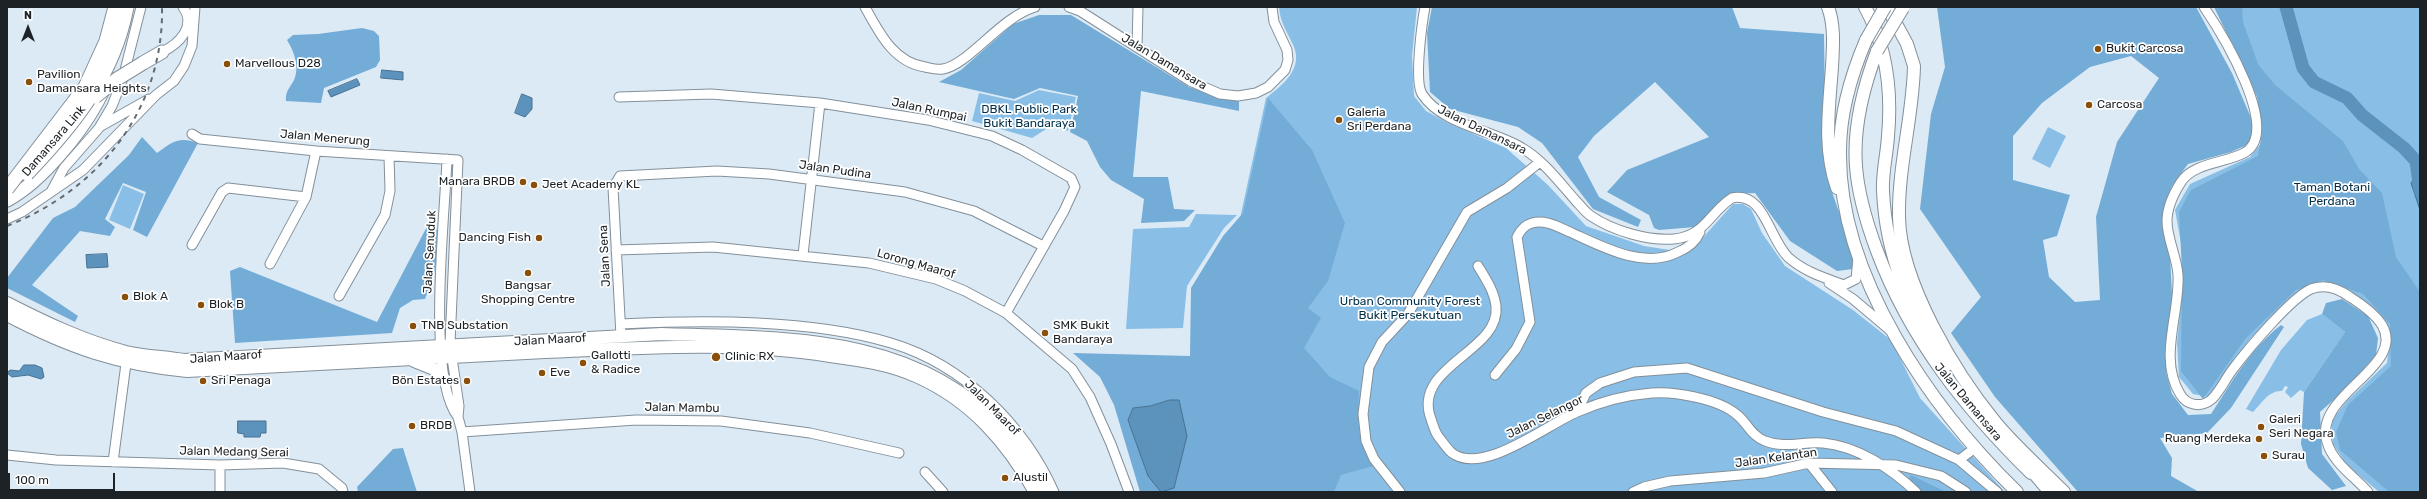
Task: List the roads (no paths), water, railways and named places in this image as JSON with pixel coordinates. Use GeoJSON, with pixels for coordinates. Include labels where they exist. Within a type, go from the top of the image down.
{"type":"FeatureCollection","features":[{"type":"Feature","properties":{"kind":"highway"},"geometry":{"type":"LineString","coordinates":[[7,189],[76,101],[92,74],[106,40],[113,7]]}},
{"type":"Feature","properties":{"kind":"highway"},"geometry":{"type":"LineString","coordinates":[[60,153],[75,126],[104,58],[112,30],[113,7]]}},
{"type":"Feature","properties":{"kind":"highway"},"geometry":{"type":"LineString","coordinates":[[7,179],[36,157],[68,119],[97,56],[113,7]]}},
{"type":"Feature","properties":{"kind":"highway","name":"Damansara Link"},"geometry":{"type":"LineString","coordinates":[[7,200],[33,183],[60,153],[92,110],[108,78],[122,7]]}},
{"type":"Feature","properties":{"kind":"highway","name":"Damansara Link"},"geometry":{"type":"LineString","coordinates":[[7,189],[26,175],[45,156],[86,107],[117,44],[127,7]]}},
{"type":"Feature","properties":{"kind":"highway"},"geometry":{"type":"LineString","coordinates":[[86,107],[108,85],[162,52]]}},
{"type":"Feature","properties":{"kind":"highway"},"geometry":{"type":"LineString","coordinates":[[7,179],[45,139]]}},
{"type":"Feature","properties":{"kind":"main road"},"geometry":{"type":"LineString","coordinates":[[1828,7],[1834,33],[1828,152],[1831,169],[1847,216]]}},
{"type":"Feature","properties":{"kind":"main road"},"geometry":{"type":"LineString","coordinates":[[1865,7],[1872,19],[1885,60],[1889,80],[1890,104],[1883,188],[1884,207],[1894,261],[1902,287],[1929,338],[1955,377],[1983,414],[2049,491]]}},
{"type":"Feature","properties":{"kind":"main road"},"geometry":{"type":"LineString","coordinates":[[1886,7],[1907,44],[1914,66],[1899,217],[1904,253],[1919,295],[1943,343],[1981,404],[1997,424],[2064,492]]}},
{"type":"Feature","properties":{"kind":"main road","name":"Jalan Damansara"},"geometry":{"type":"LineString","coordinates":[[1886,7],[1866,40],[1848,88],[1840,132],[1841,179],[1847,216],[1856,247],[1876,300],[1892,332],[1931,393],[1975,448],[2018,492]]}},
{"type":"Feature","properties":{"kind":"main road","name":"Jalan Damansara"},"geometry":{"type":"LineString","coordinates":[[1904,7],[1877,51],[1862,96],[1857,126],[1856,165],[1863,208],[1890,287],[1918,339],[1954,390],[1990,431],[2049,491]]}},
{"type":"Feature","properties":{"kind":"main road","name":"Jalan Maarof"},"geometry":{"type":"LineString","coordinates":[[7,303],[73,335],[126,357],[184,360],[446,351],[650,347],[744,347],[804,352],[875,363],[898,369],[935,386],[977,415],[1008,448],[1035,492]]}},
{"type":"Feature","properties":{"kind":"main road","name":"Jalan Maarof"},"geometry":{"type":"LineString","coordinates":[[7,315],[68,345],[187,371],[408,360],[446,351],[621,330],[662,334],[775,340],[870,351],[901,360],[939,377],[976,403],[997,422],[1030,464],[1045,492]]}},
{"type":"Feature","properties":{"kind":"main road"},"geometry":{"type":"LineString","coordinates":[[408,360],[429,366],[446,381]]}},
{"type":"Feature","properties":{"kind":"street"},"geometry":{"type":"LineString","coordinates":[[51,192],[64,168],[99,128],[119,91],[141,7]]}},
{"type":"Feature","properties":{"kind":"street"},"geometry":{"type":"LineString","coordinates":[[162,52],[179,42],[185,34],[188,24],[183,7]]}},
{"type":"Feature","properties":{"kind":"street"},"geometry":{"type":"LineString","coordinates":[[99,128],[156,95],[174,81],[184,66],[192,46],[196,7]]}},
{"type":"Feature","properties":{"kind":"street"},"geometry":{"type":"LineString","coordinates":[[866,7],[887,44],[902,60],[918,66],[942,69],[957,63],[1011,18],[1024,10],[1035,7]]}},
{"type":"Feature","properties":{"kind":"street","name":"Jalan Damansara"},"geometry":{"type":"LineString","coordinates":[[1069,7],[1080,11],[1205,88],[1231,96],[1256,93],[1278,79],[1288,60],[1287,50],[1274,22],[1272,7]]}},
{"type":"Feature","properties":{"kind":"street"},"geometry":{"type":"LineString","coordinates":[[1137,46],[1138,7]]}},
{"type":"Feature","properties":{"kind":"street","name":"Jalan Damansara"},"geometry":{"type":"LineString","coordinates":[[1425,7],[1420,56],[1421,92],[1431,105],[1472,127],[1523,148],[1540,162],[1590,216],[1612,226],[1655,238],[1673,239],[1687,236],[1701,230],[1726,202],[1732,198],[1746,197],[1757,205],[1785,254],[1796,263],[1816,274],[1853,299],[1892,332]]}},
{"type":"Feature","properties":{"kind":"street"},"geometry":{"type":"LineString","coordinates":[[2204,7],[2253,99],[2256,137],[2253,145],[2246,152],[2190,172],[2182,179],[2169,206],[2167,221],[2176,258],[2178,278],[2172,327],[2171,371],[2182,398],[2189,404],[2200,405],[2211,400],[2254,343],[2288,307],[2312,289],[2332,287],[2348,296],[2370,312],[2382,325],[2386,335],[2384,348],[2372,368],[2336,404],[2326,420],[2325,432],[2332,454],[2368,492]]}},
{"type":"Feature","properties":{"kind":"street","name":"Jalan Rumpai"},"geometry":{"type":"LineString","coordinates":[[619,97],[711,94],[820,103],[928,120],[992,136],[1022,150],[1071,178],[1075,187],[1064,212],[1040,245],[1006,313]]}},
{"type":"Feature","properties":{"kind":"street"},"geometry":{"type":"LineString","coordinates":[[7,219],[83,170],[156,95]]}},
{"type":"Feature","properties":{"kind":"street"},"geometry":{"type":"LineString","coordinates":[[803,255],[820,103]]}},
{"type":"Feature","properties":{"kind":"street","name":"Jalan Menerung"},"geometry":{"type":"LineString","coordinates":[[192,134],[200,139],[389,156],[458,160]]}},
{"type":"Feature","properties":{"kind":"street"},"geometry":{"type":"LineString","coordinates":[[270,264],[306,196],[316,150]]}},
{"type":"Feature","properties":{"kind":"street"},"geometry":{"type":"LineString","coordinates":[[339,296],[385,215],[390,191],[389,156]]}},
{"type":"Feature","properties":{"kind":"street","name":"Jalan Senuduk"},"geometry":{"type":"LineString","coordinates":[[446,351],[442,244],[447,159]]}},
{"type":"Feature","properties":{"kind":"street","name":"Jalan Senuduk"},"geometry":{"type":"LineString","coordinates":[[446,351],[458,160]]}},
{"type":"Feature","properties":{"kind":"street"},"geometry":{"type":"LineString","coordinates":[[1400,492],[1374,459],[1366,441],[1363,414],[1369,367],[1382,342],[1408,314],[1466,212],[1507,188],[1540,162]]}},
{"type":"Feature","properties":{"kind":"street","name":"Jalan Pudina"},"geometry":{"type":"LineString","coordinates":[[620,176],[717,171],[811,179],[906,192],[974,211],[1040,245]]}},
{"type":"Feature","properties":{"kind":"street","name":"Jalan Sena"},"geometry":{"type":"LineString","coordinates":[[620,176],[613,188],[621,330]]}},
{"type":"Feature","properties":{"kind":"street"},"geometry":{"type":"LineString","coordinates":[[192,245],[222,192],[228,188],[306,196]]}},
{"type":"Feature","properties":{"kind":"street"},"geometry":{"type":"LineString","coordinates":[[1495,375],[1516,349],[1530,322],[1517,237],[1525,226],[1532,223],[1547,222],[1604,246],[1643,258],[1663,258],[1676,254],[1698,237],[1701,230]]}},
{"type":"Feature","properties":{"kind":"street"},"geometry":{"type":"LineString","coordinates":[[442,244],[453,245]]}},
{"type":"Feature","properties":{"kind":"street","name":"Lorong Maarof"},"geometry":{"type":"LineString","coordinates":[[616,250],[713,247],[803,255],[869,263],[906,271],[965,291],[1006,313],[1054,352],[1077,376],[1090,397],[1111,444],[1129,492]]}},
{"type":"Feature","properties":{"kind":"street","name":"Jalan Damansara"},"geometry":{"type":"LineString","coordinates":[[1816,274],[1844,285],[1850,284],[1856,279],[1858,270],[1856,247]]}},
{"type":"Feature","properties":{"kind":"street","name":"Jalan Selangor"},"geometry":{"type":"LineString","coordinates":[[1478,266],[1490,285],[1496,308],[1492,326],[1471,349],[1438,377],[1430,392],[1426,407],[1437,435],[1453,454],[1469,459],[1481,458],[1510,448],[1577,412],[1621,397],[1654,393],[1690,396],[1727,408],[1738,415],[1751,432],[1764,441],[1787,446],[1822,443],[1842,447],[1861,454],[1904,480],[1916,492]]}},
{"type":"Feature","properties":{"kind":"street","name":"Jalan Maarof"},"geometry":{"type":"LineString","coordinates":[[621,330],[729,322],[841,332],[892,343],[935,362],[966,381],[982,395],[1020,435],[1042,465],[1054,492]]}},
{"type":"Feature","properties":{"kind":"street"},"geometry":{"type":"LineString","coordinates":[[446,351],[446,381],[451,408],[458,417],[462,432],[470,492]]}},
{"type":"Feature","properties":{"kind":"street"},"geometry":{"type":"LineString","coordinates":[[446,351],[460,406],[458,417]]}},
{"type":"Feature","properties":{"kind":"street"},"geometry":{"type":"LineString","coordinates":[[113,462],[126,357]]}},
{"type":"Feature","properties":{"kind":"street"},"geometry":{"type":"LineString","coordinates":[[1577,412],[1586,393],[1600,383],[1634,372],[1687,368],[1824,412],[1896,431],[1959,460],[1997,492]]}},
{"type":"Feature","properties":{"kind":"street","name":"Jalan Mambu"},"geometry":{"type":"LineString","coordinates":[[462,432],[636,420],[721,420],[810,433],[899,453]]}},
{"type":"Feature","properties":{"kind":"street"},"geometry":{"type":"LineString","coordinates":[[1959,460],[1975,448]]}},
{"type":"Feature","properties":{"kind":"street","name":"Jalan Medang Serai"},"geometry":{"type":"LineString","coordinates":[[7,455],[56,460],[113,462],[220,465],[283,463],[319,468],[342,488],[343,492]]}},
{"type":"Feature","properties":{"kind":"street"},"geometry":{"type":"LineString","coordinates":[[1809,463],[1832,492]]}},
{"type":"Feature","properties":{"kind":"street","name":"Jalan Kelantan"},"geometry":{"type":"LineString","coordinates":[[1633,492],[1644,487],[1677,480],[1764,473],[1785,466],[1809,463],[1896,465],[1941,476],[1966,492]]}},
{"type":"Feature","properties":{"kind":"street"},"geometry":{"type":"LineString","coordinates":[[220,465],[220,492]]}},
{"type":"Feature","properties":{"kind":"street"},"geometry":{"type":"LineString","coordinates":[[924,472],[943,492]]}},
{"type":"Feature","properties":{"kind":"waterway"},"geometry":{"type":"LineString","coordinates":[[2286,7],[2303,68],[2314,82],[2347,98],[2362,115],[2404,148],[2416,161],[2420,190]]}},
{"type":"Feature","properties":{"kind":"railway"},"geometry":{"type":"LineString","coordinates":[[7,226],[40,210],[70,191],[97,168],[120,141],[138,112],[152,79],[160,44],[162,7]]}},
{"type":"Feature","properties":{"kind":"place","name":"Bukit Carcosa"},"geometry":{"type":"Point","coordinates":[2098,49]}},
{"type":"Feature","properties":{"kind":"place","name":"Marvellous D28"},"geometry":{"type":"Point","coordinates":[227,64]}},
{"type":"Feature","properties":{"kind":"place","name":"Pavilion Damansara Heights"},"geometry":{"type":"Point","coordinates":[29,82]}},
{"type":"Feature","properties":{"kind":"place","name":"Carcosa"},"geometry":{"type":"Point","coordinates":[2089,105]}},
{"type":"Feature","properties":{"kind":"place","name":"Galeria Sri Perdana"},"geometry":{"type":"Point","coordinates":[1339,120]}},
{"type":"Feature","properties":{"kind":"place","name":"Manara BRDB"},"geometry":{"type":"Point","coordinates":[523,182]}},
{"type":"Feature","properties":{"kind":"place","name":"Jeet Academy KL"},"geometry":{"type":"Point","coordinates":[534,185]}},
{"type":"Feature","properties":{"kind":"place","name":"Dancing Fish"},"geometry":{"type":"Point","coordinates":[539,238]}},
{"type":"Feature","properties":{"kind":"place","name":"Bangsar Shopping Centre"},"geometry":{"type":"Point","coordinates":[528,273]}},
{"type":"Feature","properties":{"kind":"place","name":"Blok A"},"geometry":{"type":"Point","coordinates":[125,297]}},
{"type":"Feature","properties":{"kind":"place","name":"Blok B"},"geometry":{"type":"Point","coordinates":[201,305]}},
{"type":"Feature","properties":{"kind":"place","name":"TNB Substation"},"geometry":{"type":"Point","coordinates":[413,326]}},
{"type":"Feature","properties":{"kind":"place","name":"SMK Bukit Bandaraya"},"geometry":{"type":"Point","coordinates":[1045,333]}},
{"type":"Feature","properties":{"kind":"place","name":"Clinic RX"},"geometry":{"type":"Point","coordinates":[716,357]}},
{"type":"Feature","properties":{"kind":"place","name":"Gallotti & Radice"},"geometry":{"type":"Point","coordinates":[583,363]}},
{"type":"Feature","properties":{"kind":"place","name":"Eve"},"geometry":{"type":"Point","coordinates":[542,373]}},
{"type":"Feature","properties":{"kind":"place","name":"Sri Penaga"},"geometry":{"type":"Point","coordinates":[203,381]}},
{"type":"Feature","properties":{"kind":"place","name":"Bön Estates"},"geometry":{"type":"Point","coordinates":[467,381]}},
{"type":"Feature","properties":{"kind":"place","name":"BRDB"},"geometry":{"type":"Point","coordinates":[412,426]}},
{"type":"Feature","properties":{"kind":"place","name":"Galeri Seri Negara"},"geometry":{"type":"Point","coordinates":[2261,427]}},
{"type":"Feature","properties":{"kind":"place","name":"Ruang Merdeka"},"geometry":{"type":"Point","coordinates":[2259,439]}},
{"type":"Feature","properties":{"kind":"place","name":"Surau"},"geometry":{"type":"Point","coordinates":[2264,456]}},
{"type":"Feature","properties":{"kind":"place","name":"Alustil"},"geometry":{"type":"Point","coordinates":[1005,478]}},
{"type":"Feature","properties":{"kind":"park label","name":"DBKL Public Park Bukit Bandaraya"},"geometry":{"type":"Point","coordinates":[1029,117]}},
{"type":"Feature","properties":{"kind":"park label","name":"Taman Botani Perdana"},"geometry":{"type":"Point","coordinates":[2332,195]}},
{"type":"Feature","properties":{"kind":"park label","name":"Urban Community Forest Bukit Persekutuan"},"geometry":{"type":"Point","coordinates":[1410,309]}}]}
